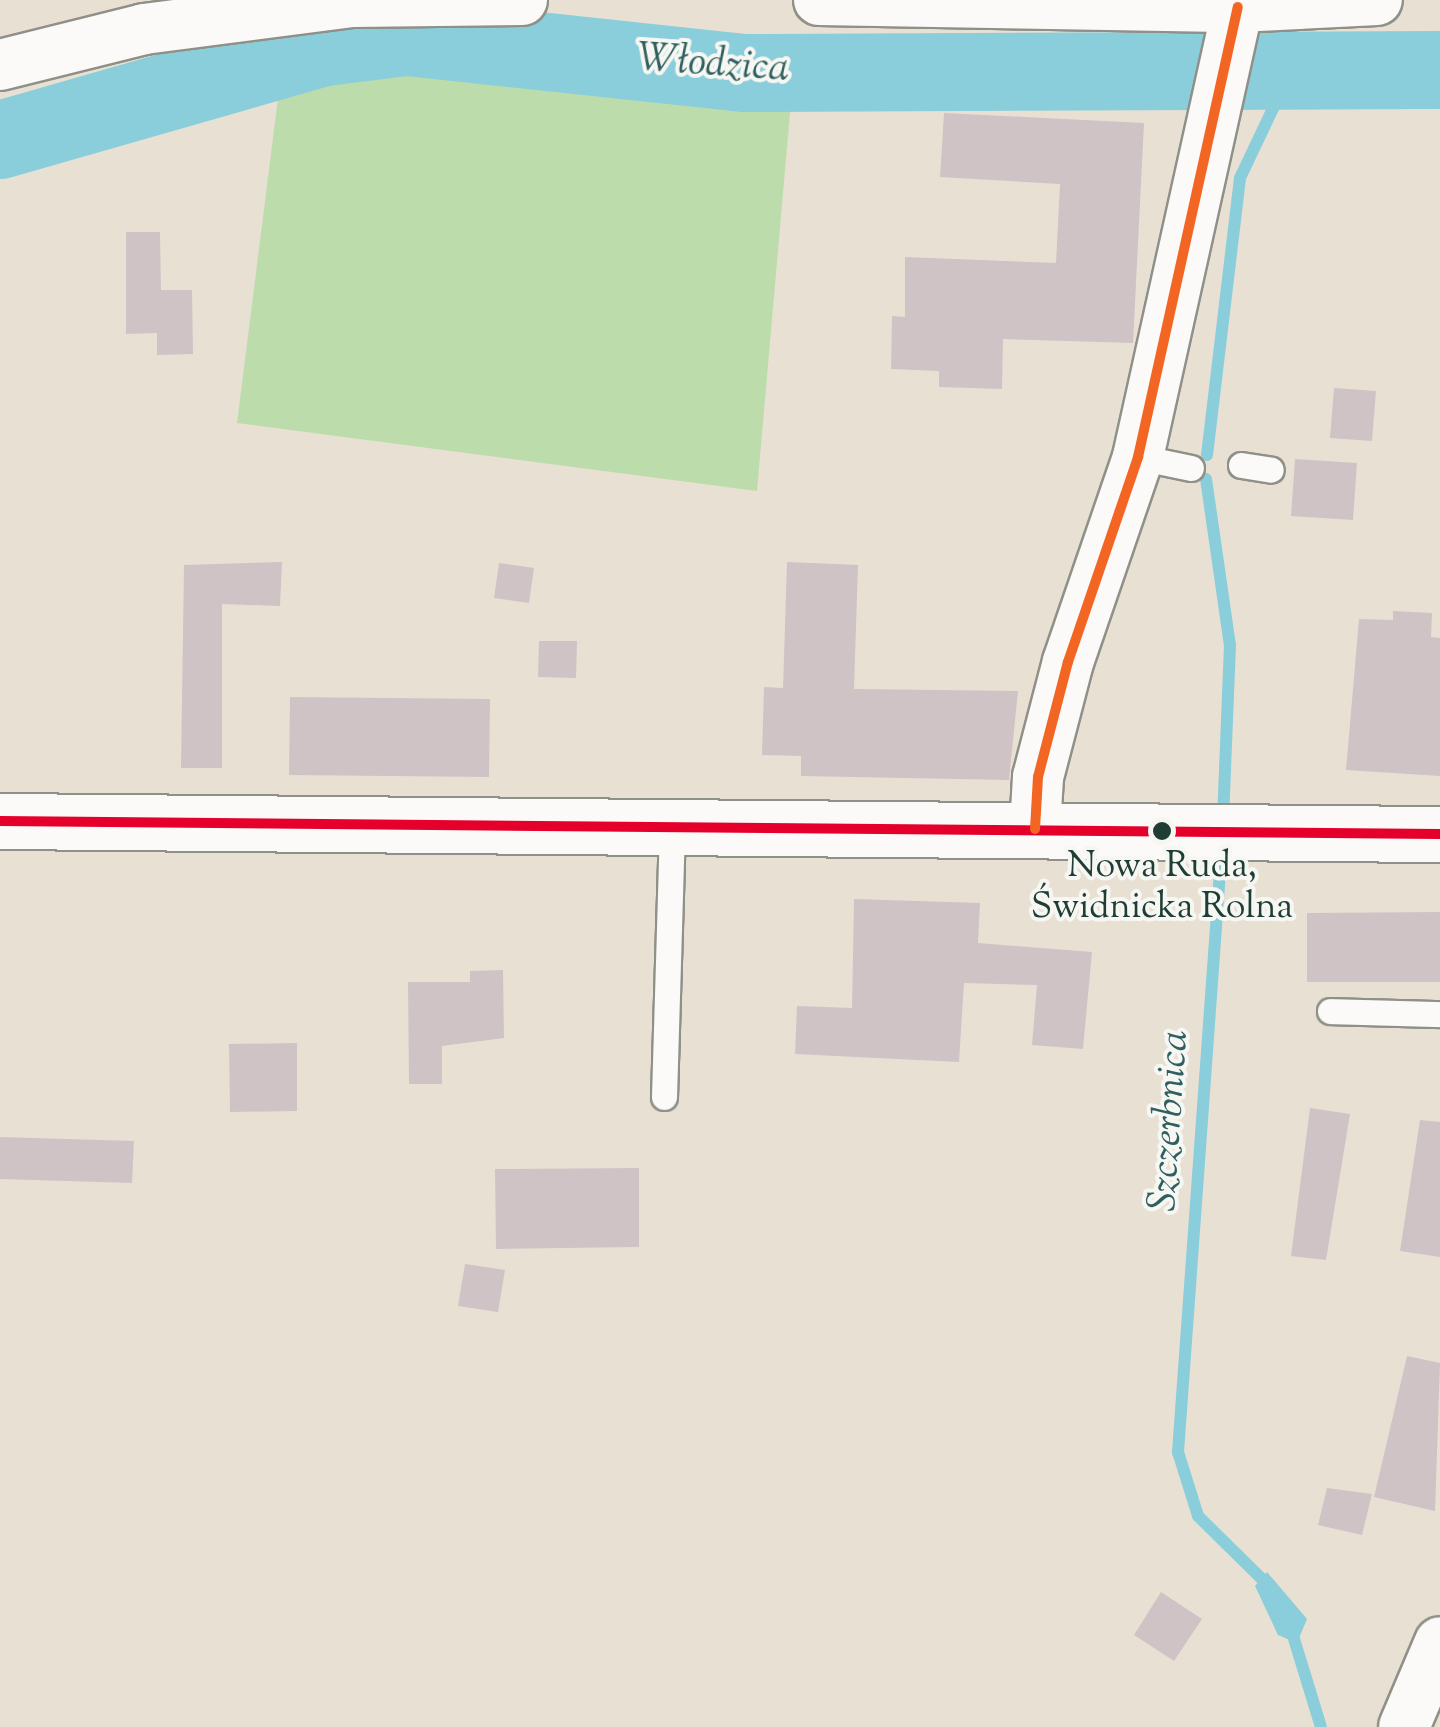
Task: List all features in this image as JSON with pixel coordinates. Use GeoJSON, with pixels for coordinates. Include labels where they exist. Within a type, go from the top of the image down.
{"type":"FeatureCollection","features":[{"type":"Feature","properties":{"kind":"street"},"geometry":{"type":"LineString","coordinates":[[0,64],[144,29],[352,2],[522,0]]}},
{"type":"Feature","properties":{"kind":"street"},"geometry":{"type":"LineString","coordinates":[[820,0],[1237,13],[1377,0]]}},
{"type":"Feature","properties":{"kind":"street"},"geometry":{"type":"LineString","coordinates":[[1035,829],[1038,777],[1068,662],[1138,457],[1237,13]]}},
{"type":"Feature","properties":{"kind":"street"},"geometry":{"type":"LineString","coordinates":[[0,821],[672,824],[1440,834]]}},
{"type":"Feature","properties":{"kind":"street"},"geometry":{"type":"LineString","coordinates":[[1404,1727],[1440,1642]]}},
{"type":"Feature","properties":{"kind":"lane"},"geometry":{"type":"LineString","coordinates":[[1138,457],[1191,468]]}},
{"type":"Feature","properties":{"kind":"lane"},"geometry":{"type":"LineString","coordinates":[[1240,466],[1272,470]]}},
{"type":"Feature","properties":{"kind":"lane"},"geometry":{"type":"LineString","coordinates":[[664,1097],[672,824]]}},
{"type":"Feature","properties":{"kind":"lane"},"geometry":{"type":"LineString","coordinates":[[1330,1011],[1440,1014]]}},
{"type":"Feature","properties":{"kind":"green space"},"geometry":{"type":"Polygon","coordinates":[[[407,37],[744,73],[791,102],[757,491],[237,423],[279,90],[325,47],[407,37]]]}},
{"type":"Feature","properties":{"kind":"water"},"geometry":{"type":"Polygon","coordinates":[[[1267,1572],[1307,1619],[1297,1643],[1278,1635],[1255,1586],[1267,1572]]]}},
{"type":"Feature","properties":{"kind":"building"},"geometry":{"type":"Polygon","coordinates":[[[944,113],[1144,123],[1133,343],[1003,339],[1002,389],[939,387],[939,371],[891,369],[892,316],[905,317],[905,257],[1056,263],[1060,184],[940,177],[944,113]]]}},
{"type":"Feature","properties":{"kind":"building"},"geometry":{"type":"Polygon","coordinates":[[[126,232],[160,232],[161,290],[192,290],[193,354],[157,355],[157,333],[126,334],[126,232]]]}},
{"type":"Feature","properties":{"kind":"building"},"geometry":{"type":"Polygon","coordinates":[[[1334,388],[1376,391],[1372,441],[1330,438],[1334,388]]]}},
{"type":"Feature","properties":{"kind":"building"},"geometry":{"type":"Polygon","coordinates":[[[1295,459],[1357,463],[1353,520],[1291,516],[1295,459]]]}},
{"type":"Feature","properties":{"kind":"building"},"geometry":{"type":"Polygon","coordinates":[[[282,562],[280,606],[222,604],[222,768],[181,768],[184,565],[282,562]]]}},
{"type":"Feature","properties":{"kind":"building"},"geometry":{"type":"Polygon","coordinates":[[[787,562],[858,565],[854,689],[1018,691],[1009,780],[801,776],[801,756],[762,755],[764,687],[783,688],[787,562]]]}},
{"type":"Feature","properties":{"kind":"building"},"geometry":{"type":"Polygon","coordinates":[[[499,563],[534,568],[529,603],[494,598],[499,563]]]}},
{"type":"Feature","properties":{"kind":"building"},"geometry":{"type":"Polygon","coordinates":[[[1393,611],[1432,613],[1431,637],[1440,638],[1440,776],[1346,770],[1359,619],[1393,620],[1393,611]]]}},
{"type":"Feature","properties":{"kind":"building"},"geometry":{"type":"Polygon","coordinates":[[[539,641],[577,641],[576,678],[538,677],[539,641]]]}},
{"type":"Feature","properties":{"kind":"building"},"geometry":{"type":"Polygon","coordinates":[[[290,697],[490,699],[489,777],[289,775],[290,697]]]}},
{"type":"Feature","properties":{"kind":"building"},"geometry":{"type":"Polygon","coordinates":[[[854,899],[980,903],[978,943],[1092,952],[1083,1049],[1032,1045],[1037,985],[964,983],[959,1062],[795,1054],[797,1006],[852,1008],[854,899]]]}},
{"type":"Feature","properties":{"kind":"building"},"geometry":{"type":"Polygon","coordinates":[[[1440,912],[1440,982],[1307,982],[1307,913],[1440,912]]]}},
{"type":"Feature","properties":{"kind":"building"},"geometry":{"type":"Polygon","coordinates":[[[503,970],[504,1038],[442,1046],[442,1084],[409,1084],[408,982],[470,982],[470,971],[503,970]]]}},
{"type":"Feature","properties":{"kind":"building"},"geometry":{"type":"Polygon","coordinates":[[[297,1043],[297,1111],[230,1112],[229,1044],[297,1043]]]}},
{"type":"Feature","properties":{"kind":"building"},"geometry":{"type":"Polygon","coordinates":[[[1310,1108],[1350,1114],[1326,1260],[1291,1256],[1310,1108]]]}},
{"type":"Feature","properties":{"kind":"building"},"geometry":{"type":"Polygon","coordinates":[[[1420,1120],[1440,1122],[1440,1257],[1400,1251],[1420,1120]]]}},
{"type":"Feature","properties":{"kind":"building"},"geometry":{"type":"Polygon","coordinates":[[[0,1137],[134,1141],[132,1183],[0,1179],[0,1137]]]}},
{"type":"Feature","properties":{"kind":"building"},"geometry":{"type":"Polygon","coordinates":[[[639,1168],[639,1247],[496,1249],[495,1169],[639,1168]]]}},
{"type":"Feature","properties":{"kind":"building"},"geometry":{"type":"Polygon","coordinates":[[[465,1264],[505,1270],[498,1312],[458,1306],[465,1264]]]}},
{"type":"Feature","properties":{"kind":"building"},"geometry":{"type":"Polygon","coordinates":[[[1407,1356],[1440,1363],[1435,1511],[1374,1497],[1407,1356]]]}},
{"type":"Feature","properties":{"kind":"building"},"geometry":{"type":"Polygon","coordinates":[[[1327,1488],[1372,1494],[1362,1535],[1318,1525],[1327,1488]]]}},
{"type":"Feature","properties":{"kind":"building"},"geometry":{"type":"Polygon","coordinates":[[[1161,1592],[1202,1619],[1174,1661],[1134,1635],[1161,1592]]]}},
{"type":"Feature","properties":{"kind":"waterway","name":"Włodzica"},"geometry":{"type":"LineString","coordinates":[[0,140],[325,47],[407,37],[744,73],[1440,70]]}},
{"type":"Feature","properties":{"kind":"waterway","name":"Szczerbnica"},"geometry":{"type":"LineString","coordinates":[[1207,455],[1240,178],[1288,77]]}},
{"type":"Feature","properties":{"kind":"waterway","name":"Szczerbnica"},"geometry":{"type":"LineString","coordinates":[[1206,479],[1230,645],[1223,819]]}},
{"type":"Feature","properties":{"kind":"waterway","name":"Szczerbnica"},"geometry":{"type":"LineString","coordinates":[[1222,844],[1178,1452],[1198,1516],[1268,1585]]}},
{"type":"Feature","properties":{"kind":"waterway","name":"Szczerbnica"},"geometry":{"type":"LineString","coordinates":[[1291,1629],[1321,1727]]}},
{"type":"Feature","properties":{"kind":"transit line"},"geometry":{"type":"LineString","coordinates":[[1035,829],[1038,777],[1068,662],[1138,457],[1238,7]]}},
{"type":"Feature","properties":{"kind":"transit line"},"geometry":{"type":"LineString","coordinates":[[0,821],[1440,834]]}},
{"type":"Feature","properties":{"kind":"place","name":"Nowa Ruda, Świdnicka Rolna"},"geometry":{"type":"Point","coordinates":[1162,831]}}]}
